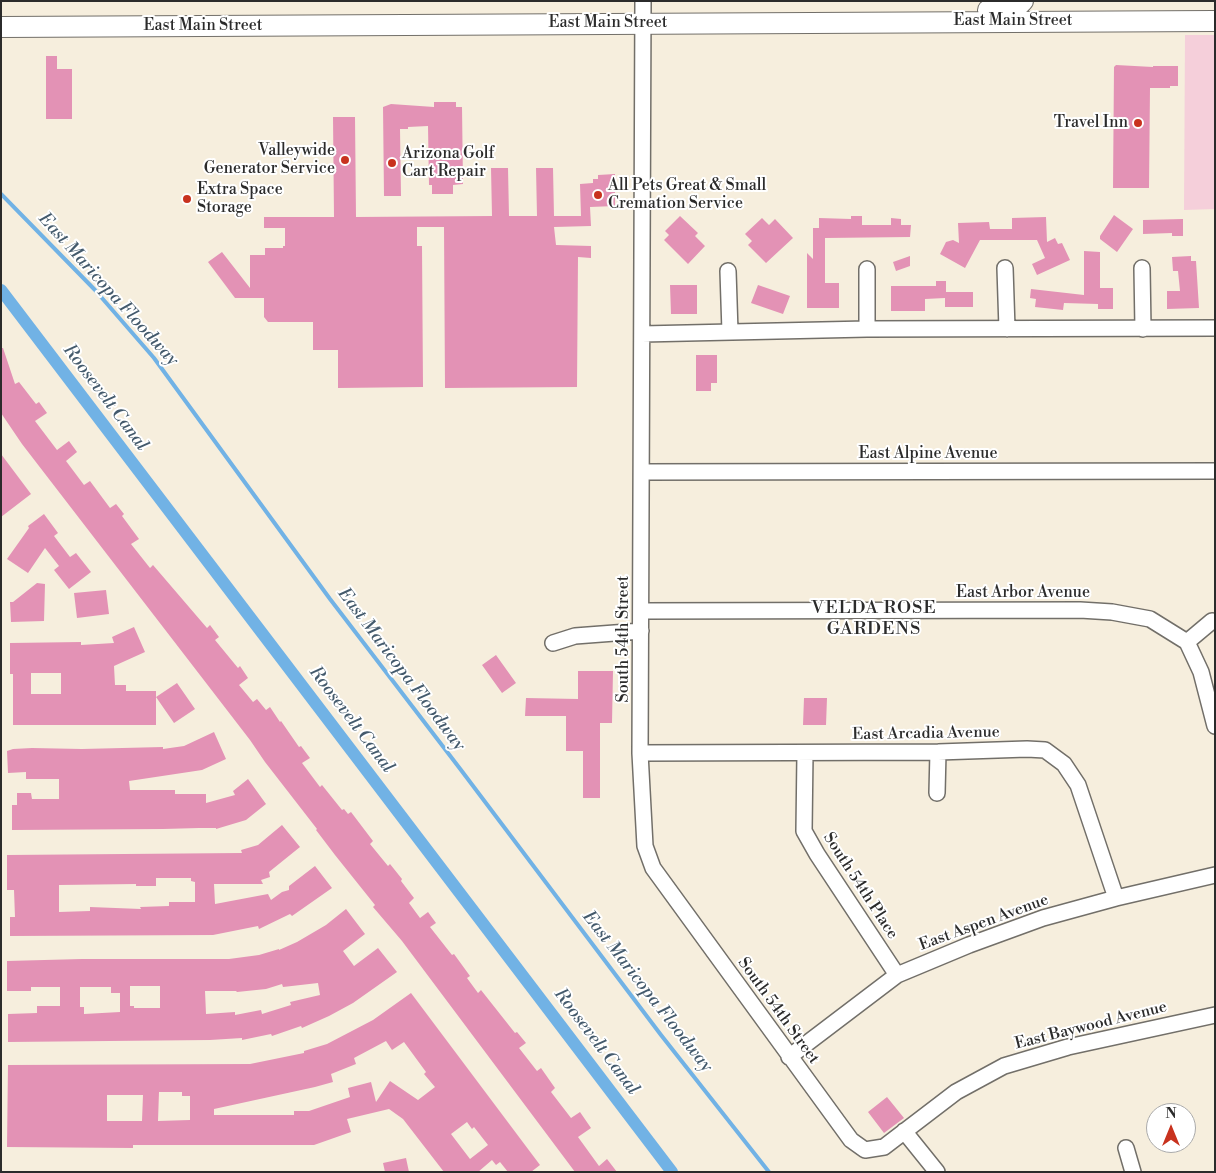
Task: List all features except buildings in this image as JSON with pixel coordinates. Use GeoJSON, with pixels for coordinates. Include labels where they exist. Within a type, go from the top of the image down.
{"type":"FeatureCollection","features":[{"type":"Feature","properties":{"kind":"main road"},"geometry":{"type":"LineString","coordinates":[[896,22],[933,10],[972,11],[1012,8],[1018,6],[1023,1]]}},
{"type":"Feature","properties":{"kind":"main road","name":"East Main Street"},"geometry":{"type":"LineString","coordinates":[[1,27],[643,11],[896,22],[1215,21]]}},
{"type":"Feature","properties":{"kind":"street","name":"South 54th Street"},"geometry":{"type":"LineString","coordinates":[[643,11],[640,753],[644,846],[653,868],[851,1140],[865,1150],[884,1147],[904,1131]]}},
{"type":"Feature","properties":{"kind":"street"},"geometry":{"type":"LineString","coordinates":[[1005,268],[1007,329]]}},
{"type":"Feature","properties":{"kind":"street"},"geometry":{"type":"LineString","coordinates":[[1142,268],[1143,329]]}},
{"type":"Feature","properties":{"kind":"street"},"geometry":{"type":"LineString","coordinates":[[867,269],[868,329]]}},
{"type":"Feature","properties":{"kind":"street"},"geometry":{"type":"LineString","coordinates":[[728,271],[730,332]]}},
{"type":"Feature","properties":{"kind":"street"},"geometry":{"type":"LineString","coordinates":[[642,334],[868,329],[1215,328]]}},
{"type":"Feature","properties":{"kind":"street","name":"East Alpine Avenue"},"geometry":{"type":"LineString","coordinates":[[642,472],[1215,471]]}},
{"type":"Feature","properties":{"kind":"street","name":"East Arbor Avenue"},"geometry":{"type":"LineString","coordinates":[[642,611],[1080,610],[1112,612],[1150,619],[1187,642]]}},
{"type":"Feature","properties":{"kind":"street"},"geometry":{"type":"LineString","coordinates":[[1212,621],[1187,642],[1201,672],[1215,726]]}},
{"type":"Feature","properties":{"kind":"street"},"geometry":{"type":"LineString","coordinates":[[553,643],[575,636],[641,631]]}},
{"type":"Feature","properties":{"kind":"street","name":"East Arcadia Avenue"},"geometry":{"type":"LineString","coordinates":[[640,753],[1045,750],[1064,764],[1078,785],[1116,898]]}},
{"type":"Feature","properties":{"kind":"street"},"geometry":{"type":"LineString","coordinates":[[937,793],[938,752]]}},
{"type":"Feature","properties":{"kind":"street","name":"South 54th Place"},"geometry":{"type":"LineString","coordinates":[[805,753],[804,830],[817,854],[898,976]]}},
{"type":"Feature","properties":{"kind":"street","name":"East Aspen Avenue"},"geometry":{"type":"LineString","coordinates":[[790,1057],[898,976],[978,941],[1043,918],[1215,874]]}},
{"type":"Feature","properties":{"kind":"street","name":"East Baywood Avenue"},"geometry":{"type":"LineString","coordinates":[[904,1131],[956,1092],[1004,1066],[1068,1047],[1215,1015]]}},
{"type":"Feature","properties":{"kind":"street"},"geometry":{"type":"LineString","coordinates":[[904,1131],[937,1172]]}},
{"type":"Feature","properties":{"kind":"street"},"geometry":{"type":"LineString","coordinates":[[1126,1148],[1133,1172]]}},
{"type":"Feature","properties":{"kind":"shaded area"},"geometry":{"type":"Polygon","coordinates":[[[1185,35],[1215,35],[1215,209],[1184,210],[1185,35]]]}},
{"type":"Feature","properties":{"kind":"waterway","name":"East Maricopa Floodway"},"geometry":{"type":"LineString","coordinates":[[1,194],[95,290],[154,358],[330,599],[661,1035],[769,1172]]}},
{"type":"Feature","properties":{"kind":"waterway","name":"Roosevelt Canal"},"geometry":{"type":"LineString","coordinates":[[1,290],[672,1172]]}},
{"type":"Feature","properties":{"kind":"place","name":"Travel Inn"},"geometry":{"type":"Point","coordinates":[1138,123]}},
{"type":"Feature","properties":{"kind":"place","name":"Valleywide Generator Service"},"geometry":{"type":"Point","coordinates":[345,160]}},
{"type":"Feature","properties":{"kind":"place","name":"Arizona Golf Cart Repair"},"geometry":{"type":"Point","coordinates":[392,163]}},
{"type":"Feature","properties":{"kind":"place","name":"All Pets Great & Small Cremation Service"},"geometry":{"type":"Point","coordinates":[598,195]}},
{"type":"Feature","properties":{"kind":"place","name":"Extra Space Storage"},"geometry":{"type":"Point","coordinates":[187,199]}},
{"type":"Feature","properties":{"kind":"district","name":"VELDA ROSE GARDENS"},"geometry":{"type":"Point","coordinates":[874,619]}}]}
